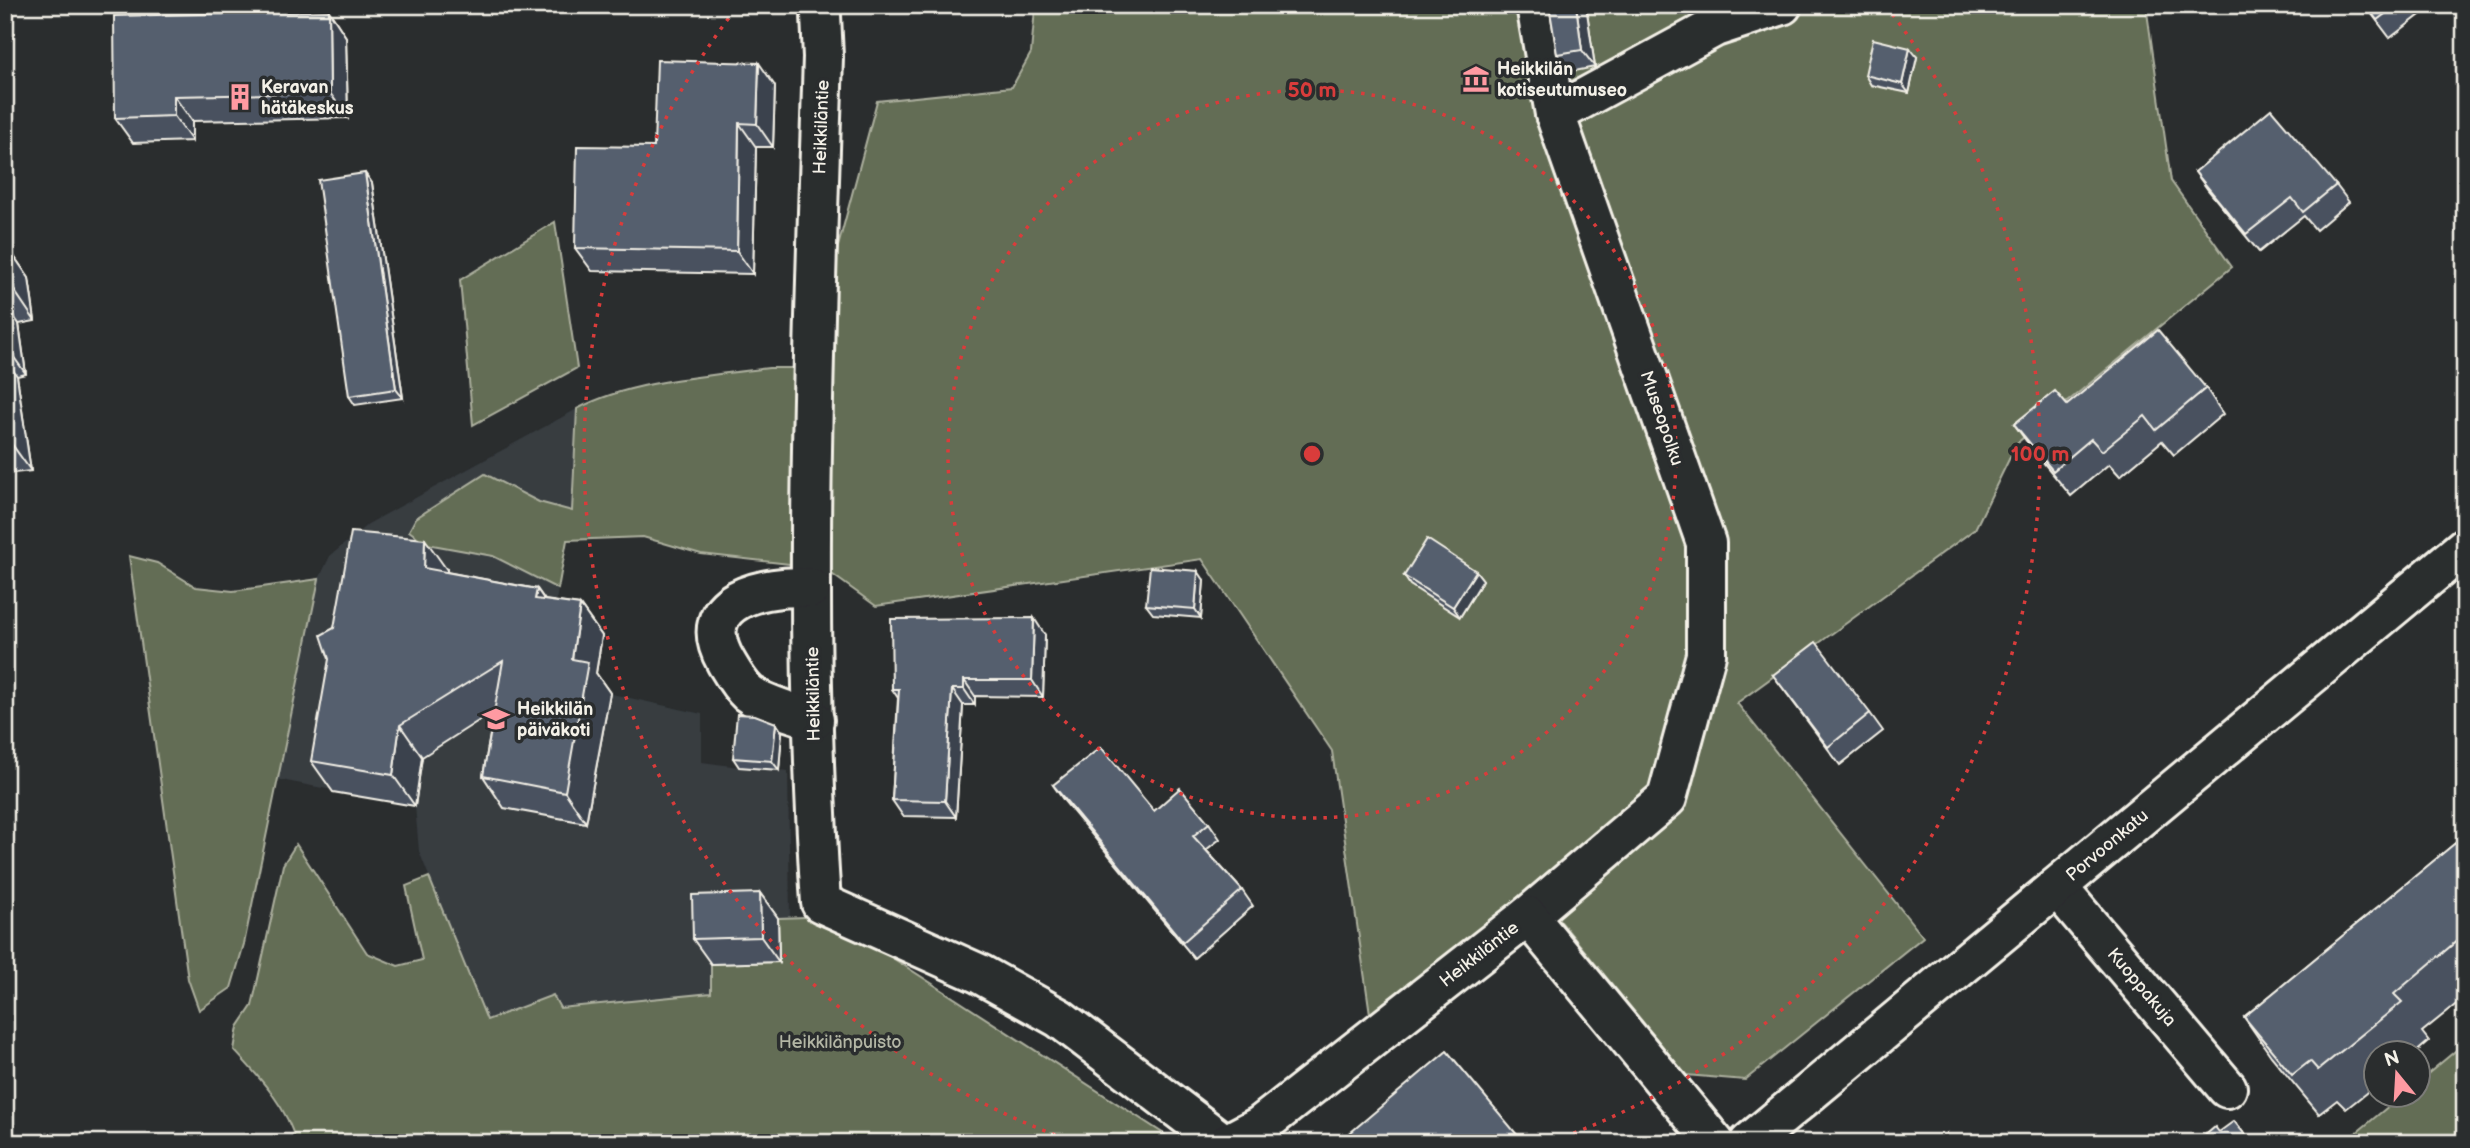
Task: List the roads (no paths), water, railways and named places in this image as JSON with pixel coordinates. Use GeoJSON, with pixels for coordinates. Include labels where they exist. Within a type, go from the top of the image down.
{"type":"FeatureCollection","features":[{"type":"Feature","properties":{"kind":"street","name":"Museopolku"},"geometry":{"type":"LineString","coordinates":[[1528,916],[1667,797],[1706,655],[1706,543],[1555,114],[1536,5]]}},
{"type":"Feature","properties":{"kind":"street"},"geometry":{"type":"LineString","coordinates":[[1555,114],[1715,27],[1782,5]]}},
{"type":"Feature","properties":{"kind":"street","name":"Heikkiläntie"},"geometry":{"type":"LineString","coordinates":[[821,15],[823,57],[814,337],[811,588],[814,797],[821,903],[980,974],[1059,1018],[1226,1143],[1260,1126],[1528,916],[1715,1143]]}},
{"type":"Feature","properties":{"kind":"street","name":"Porvoonkatu"},"geometry":{"type":"LineString","coordinates":[[1749,1143],[2465,547]]}},
{"type":"Feature","properties":{"kind":"street"},"geometry":{"type":"LineString","coordinates":[[811,588],[786,586],[755,591],[734,601],[721,615],[717,631],[722,653],[749,693],[814,720]]}},
{"type":"Feature","properties":{"kind":"street","name":"Kuoppakuja"},"geometry":{"type":"LineString","coordinates":[[2057,887],[2227,1088]]}},
{"type":"Feature","properties":{"kind":"place","name":"Heikkilän kotiseutumuseo"},"geometry":{"type":"Point","coordinates":[1476,79]}},
{"type":"Feature","properties":{"kind":"place","name":"Keravan hätäkeskus"},"geometry":{"type":"Point","coordinates":[240,97]}},
{"type":"Feature","properties":{"kind":"place","name":"Heikkilän päiväkoti"},"geometry":{"type":"Point","coordinates":[496,719]}},
{"type":"Feature","properties":{"kind":"park label","name":"Heikkilänpuisto"},"geometry":{"type":"Point","coordinates":[840,1042]}}]}
